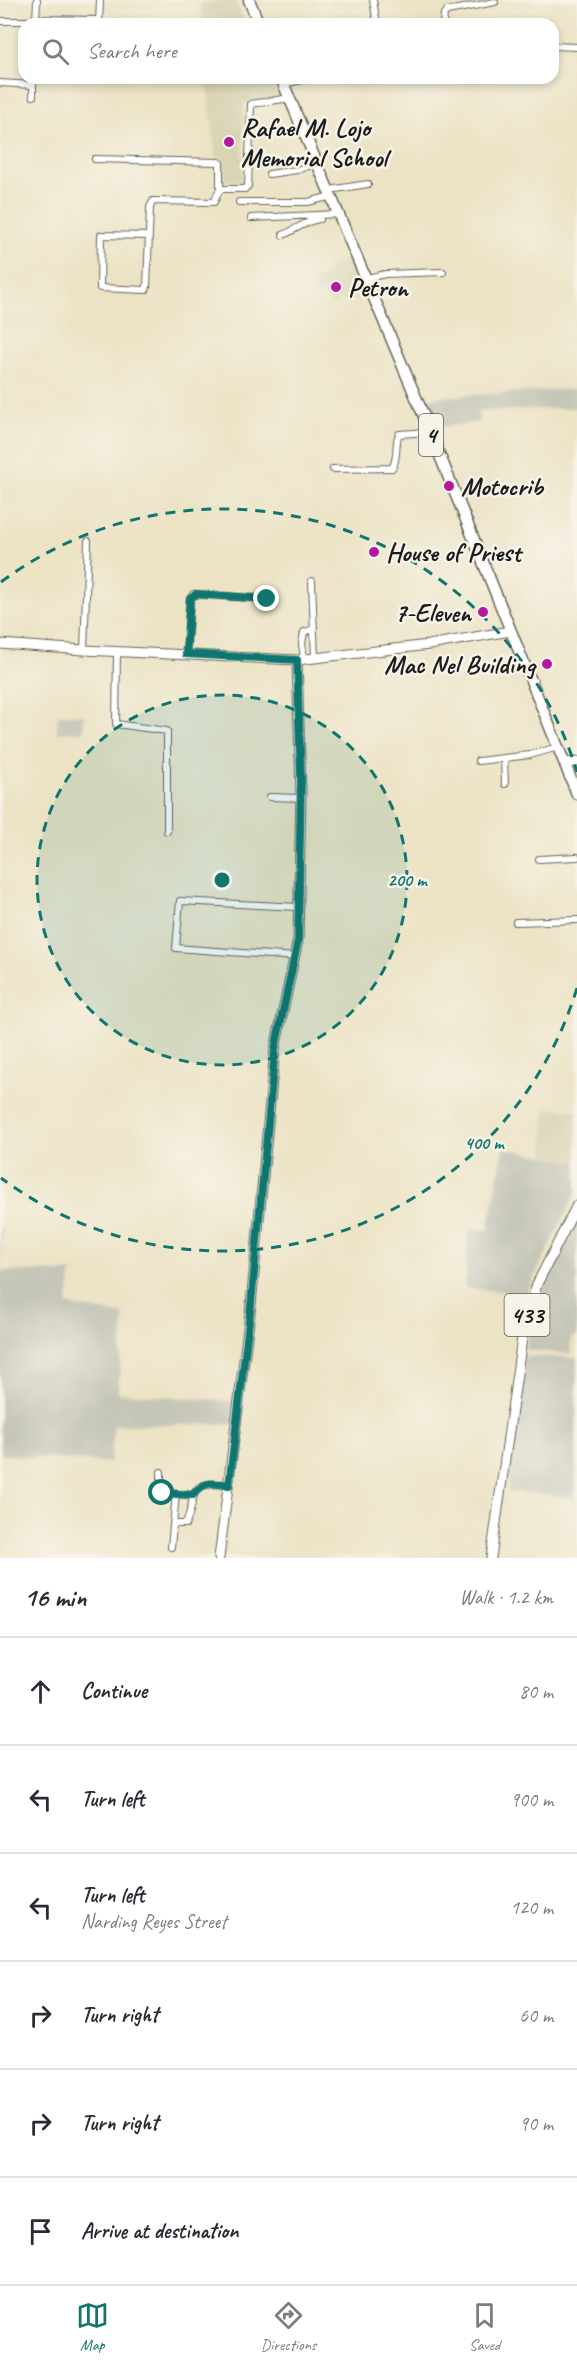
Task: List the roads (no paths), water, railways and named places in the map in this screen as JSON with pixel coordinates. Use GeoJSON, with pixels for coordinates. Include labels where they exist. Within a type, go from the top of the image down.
{"type":"FeatureCollection","features":[{"type":"Feature","properties":{"kind":"highway"},"geometry":{"type":"LineString","coordinates":[[249,0],[256,18]]}},
{"type":"Feature","properties":{"kind":"highway","name":"4"},"geometry":{"type":"LineString","coordinates":[[284,84],[367,278],[577,794]]}},
{"type":"Feature","properties":{"kind":"street"},"geometry":{"type":"LineString","coordinates":[[36,18],[37,0]]}},
{"type":"Feature","properties":{"kind":"street"},"geometry":{"type":"LineString","coordinates":[[99,18],[100,0]]}},
{"type":"Feature","properties":{"kind":"street"},"geometry":{"type":"LineString","coordinates":[[373,0],[376,18]]}},
{"type":"Feature","properties":{"kind":"street"},"geometry":{"type":"LineString","coordinates":[[444,18],[447,11],[495,2]]}},
{"type":"Feature","properties":{"kind":"street"},"geometry":{"type":"LineString","coordinates":[[0,21],[18,21]]}},
{"type":"Feature","properties":{"kind":"street"},"geometry":{"type":"LineString","coordinates":[[559,46],[577,47]]}},
{"type":"Feature","properties":{"kind":"street"},"geometry":{"type":"LineString","coordinates":[[0,83],[18,82]]}},
{"type":"Feature","properties":{"kind":"street"},"geometry":{"type":"LineString","coordinates":[[33,84],[33,96]]}},
{"type":"Feature","properties":{"kind":"street"},"geometry":{"type":"LineString","coordinates":[[220,189],[245,189],[248,186],[251,104],[290,98]]}},
{"type":"Feature","properties":{"kind":"street"},"geometry":{"type":"LineString","coordinates":[[95,159],[218,162],[220,189],[215,200],[211,202],[153,201],[150,207],[149,236],[146,290],[100,288],[101,235],[149,236]]}},
{"type":"Feature","properties":{"kind":"street"},"geometry":{"type":"LineString","coordinates":[[269,174],[297,170],[318,163]]}},
{"type":"Feature","properties":{"kind":"street"},"geometry":{"type":"LineString","coordinates":[[239,202],[308,202],[331,193],[368,184]]}},
{"type":"Feature","properties":{"kind":"street"},"geometry":{"type":"LineString","coordinates":[[251,218],[340,216]]}},
{"type":"Feature","properties":{"kind":"street"},"geometry":{"type":"LineString","coordinates":[[283,235],[314,219],[340,216]]}},
{"type":"Feature","properties":{"kind":"street"},"geometry":{"type":"LineString","coordinates":[[367,278],[385,274],[443,272]]}},
{"type":"Feature","properties":{"kind":"street"},"geometry":{"type":"LineString","coordinates":[[333,469],[392,468],[395,464],[399,434],[430,432]]}},
{"type":"Feature","properties":{"kind":"street"},"geometry":{"type":"LineString","coordinates":[[84,650],[88,541]]}},
{"type":"Feature","properties":{"kind":"street"},"geometry":{"type":"LineString","coordinates":[[312,581],[315,659]]}},
{"type":"Feature","properties":{"kind":"street"},"geometry":{"type":"LineString","coordinates":[[186,654],[190,599],[193,594],[267,599]]}},
{"type":"Feature","properties":{"kind":"street"},"geometry":{"type":"LineString","coordinates":[[219,1558],[251,1305],[275,1049],[296,957],[299,907],[302,638],[304,632],[314,629]]}},
{"type":"Feature","properties":{"kind":"street"},"geometry":{"type":"LineString","coordinates":[[0,644],[301,660],[429,645],[510,631]]}},
{"type":"Feature","properties":{"kind":"street"},"geometry":{"type":"LineString","coordinates":[[117,652],[116,724],[167,731],[167,831]]}},
{"type":"Feature","properties":{"kind":"street"},"geometry":{"type":"LineString","coordinates":[[478,760],[530,755],[558,747]]}},
{"type":"Feature","properties":{"kind":"street"},"geometry":{"type":"LineString","coordinates":[[504,758],[505,784]]}},
{"type":"Feature","properties":{"kind":"street"},"geometry":{"type":"LineString","coordinates":[[565,763],[577,762]]}},
{"type":"Feature","properties":{"kind":"street"},"geometry":{"type":"LineString","coordinates":[[270,797],[301,798]]}},
{"type":"Feature","properties":{"kind":"street"},"geometry":{"type":"LineString","coordinates":[[539,859],[577,857]]}},
{"type":"Feature","properties":{"kind":"street"},"geometry":{"type":"LineString","coordinates":[[296,957],[176,948],[180,901],[299,907]]}},
{"type":"Feature","properties":{"kind":"street"},"geometry":{"type":"LineString","coordinates":[[516,922],[577,920]]}},
{"type":"Feature","properties":{"kind":"street","name":"433"},"geometry":{"type":"LineString","coordinates":[[491,1558],[523,1331],[537,1284],[577,1204]]}},
{"type":"Feature","properties":{"kind":"street"},"geometry":{"type":"LineString","coordinates":[[161,1472],[161,1492],[193,1495]]}},
{"type":"Feature","properties":{"kind":"street"},"geometry":{"type":"LineString","coordinates":[[173,1524],[186,1524],[193,1495],[200,1486],[208,1483],[229,1485]]}},
{"type":"Feature","properties":{"kind":"street"},"geometry":{"type":"LineString","coordinates":[[171,1546],[176,1494]]}},
{"type":"Feature","properties":{"kind":"place","name":"Rafael M. Lojo Memorial School"},"geometry":{"type":"Point","coordinates":[229,142]}},
{"type":"Feature","properties":{"kind":"place","name":"Petron"},"geometry":{"type":"Point","coordinates":[336,287]}},
{"type":"Feature","properties":{"kind":"place","name":"Motocrib"},"geometry":{"type":"Point","coordinates":[449,486]}},
{"type":"Feature","properties":{"kind":"place","name":"House of Priest"},"geometry":{"type":"Point","coordinates":[374,552]}},
{"type":"Feature","properties":{"kind":"place","name":"7-Eleven"},"geometry":{"type":"Point","coordinates":[483,612]}},
{"type":"Feature","properties":{"kind":"place","name":"Mac Nel Building"},"geometry":{"type":"Point","coordinates":[547,664]}}]}
